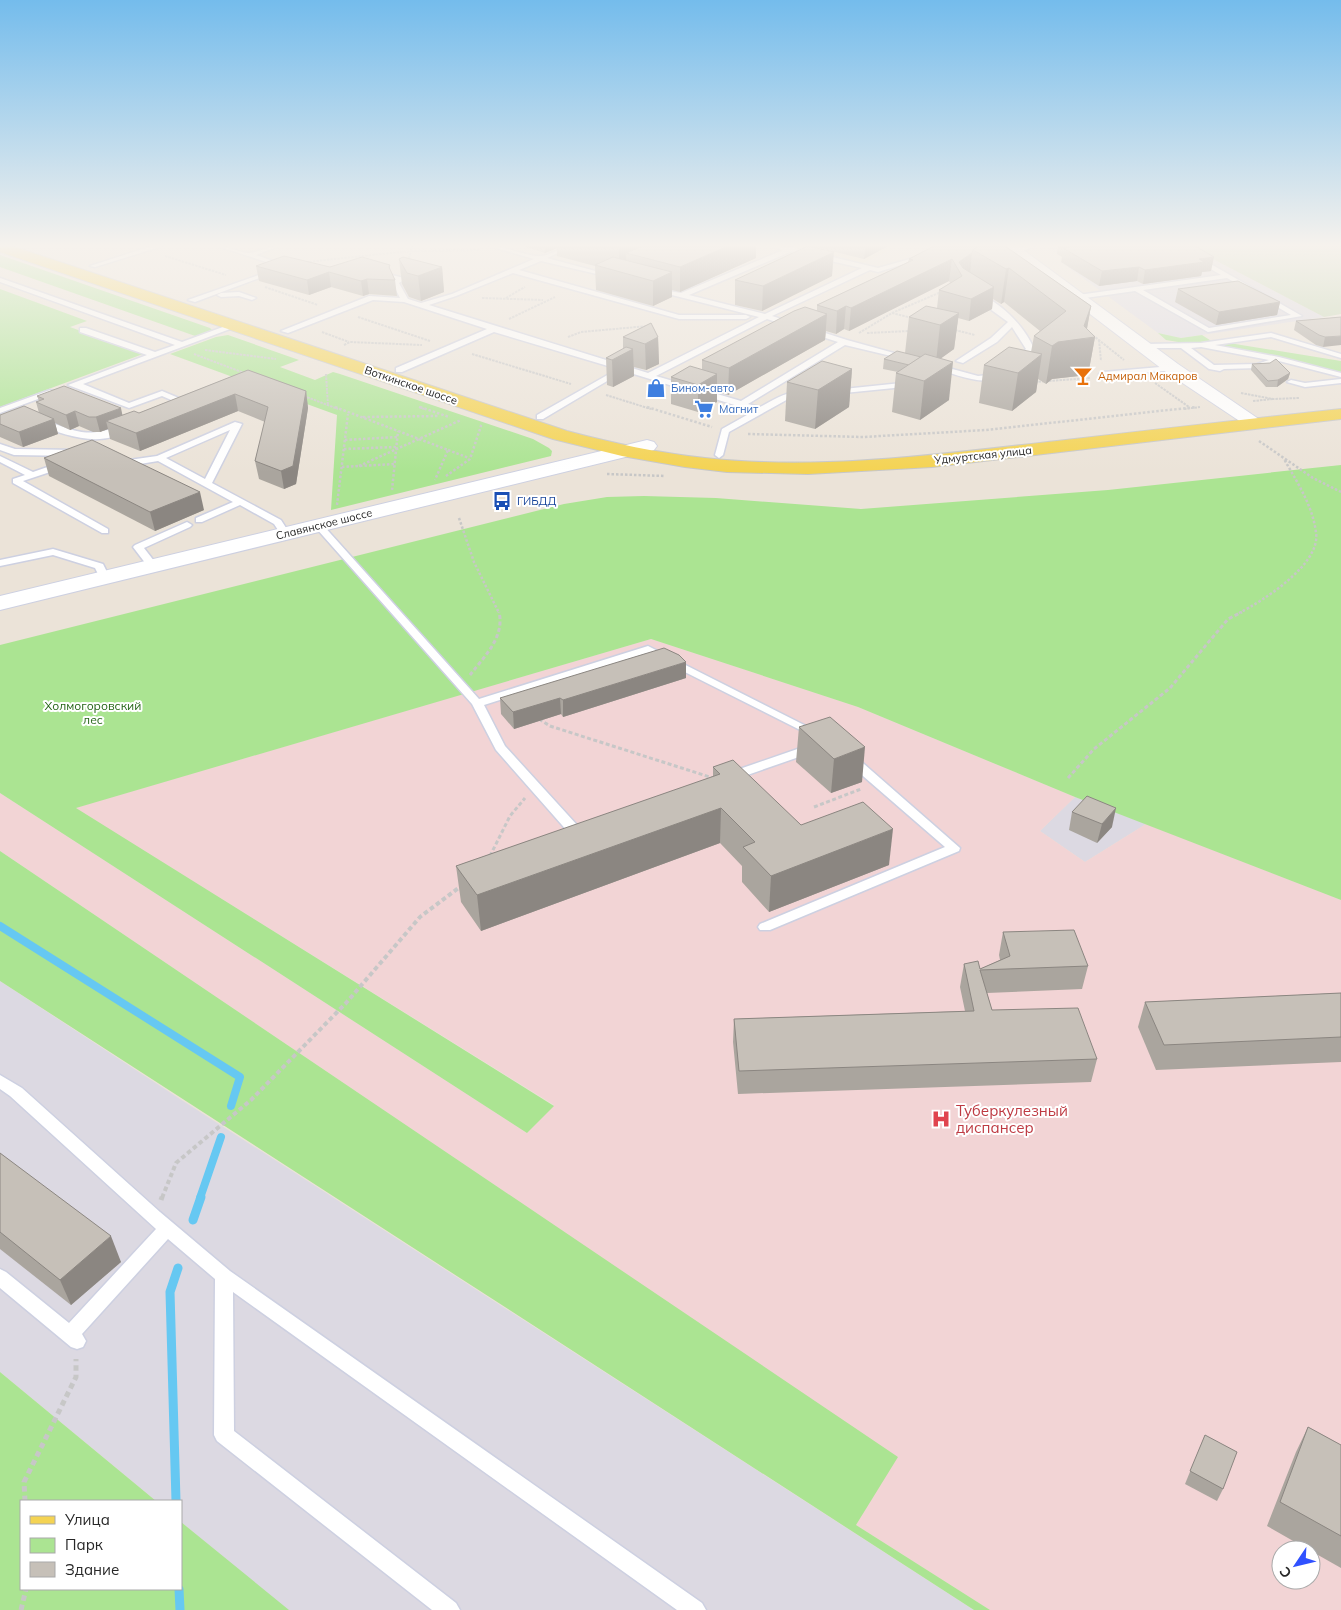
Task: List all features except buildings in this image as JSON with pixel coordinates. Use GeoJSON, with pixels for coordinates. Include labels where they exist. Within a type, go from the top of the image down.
{"type":"FeatureCollection","features":[{"type":"Feature","properties":{"kind":"main road","name":"Воткинское шоссе"},"geometry":{"type":"LineString","coordinates":[[220,321],[560,435],[623,452]]}},
{"type":"Feature","properties":{"kind":"main road","name":"Воткинское шоссе"},"geometry":{"type":"LineString","coordinates":[[259,321],[285,331],[342,345],[399,370],[540,417],[647,446]]}},
{"type":"Feature","properties":{"kind":"main road"},"geometry":{"type":"LineString","coordinates":[[1111,321],[1253,426]]}},
{"type":"Feature","properties":{"kind":"main road","name":"Удмуртская улица"},"geometry":{"type":"LineString","coordinates":[[1253,426],[1341,403]]}},
{"type":"Feature","properties":{"kind":"main road","name":"Удмуртская улица"},"geometry":{"type":"LineString","coordinates":[[647,446],[780,458],[881,455],[1186,427],[1253,426],[1341,414]]}},
{"type":"Feature","properties":{"kind":"main road","name":"Удмуртская улица"},"geometry":{"type":"LineString","coordinates":[[623,452],[679,461],[776,469],[881,465],[974,456],[1186,427]]}},
{"type":"Feature","properties":{"kind":"main road","name":"Славянское шоссе"},"geometry":{"type":"LineString","coordinates":[[0,603],[647,446]]}},
{"type":"Feature","properties":{"kind":"lane"},"geometry":{"type":"LineString","coordinates":[[112,321],[179,346]]}},
{"type":"Feature","properties":{"kind":"lane"},"geometry":{"type":"LineString","coordinates":[[285,331],[312,321]]}},
{"type":"Feature","properties":{"kind":"lane"},"geometry":{"type":"LineString","coordinates":[[469,321],[762,410]]}},
{"type":"Feature","properties":{"kind":"lane"},"geometry":{"type":"LineString","coordinates":[[649,376],[756,321]]}},
{"type":"Feature","properties":{"kind":"lane"},"geometry":{"type":"LineString","coordinates":[[783,321],[844,342],[916,360]]}},
{"type":"Feature","properties":{"kind":"lane"},"geometry":{"type":"LineString","coordinates":[[1009,321],[1028,340],[1030,349],[1012,367]]}},
{"type":"Feature","properties":{"kind":"lane"},"geometry":{"type":"LineString","coordinates":[[1192,321],[1208,330],[1265,321]]}},
{"type":"Feature","properties":{"kind":"lane"},"geometry":{"type":"LineString","coordinates":[[806,328],[814,324]]}},
{"type":"Feature","properties":{"kind":"lane"},"geometry":{"type":"LineString","coordinates":[[960,362],[994,340],[1011,324]]}},
{"type":"Feature","properties":{"kind":"lane"},"geometry":{"type":"LineString","coordinates":[[0,411],[234,326]]}},
{"type":"Feature","properties":{"kind":"lane"},"geometry":{"type":"LineString","coordinates":[[399,370],[494,329]]}},
{"type":"Feature","properties":{"kind":"lane"},"geometry":{"type":"LineString","coordinates":[[83,330],[155,355]]}},
{"type":"Feature","properties":{"kind":"lane"},"geometry":{"type":"LineString","coordinates":[[1144,346],[1201,345],[1271,335],[1341,356]]}},
{"type":"Feature","properties":{"kind":"lane"},"geometry":{"type":"LineString","coordinates":[[742,404],[844,342]]}},
{"type":"Feature","properties":{"kind":"lane"},"geometry":{"type":"LineString","coordinates":[[1201,345],[1279,359],[1341,376]]}},
{"type":"Feature","properties":{"kind":"lane"},"geometry":{"type":"LineString","coordinates":[[1182,346],[1216,368],[1258,366],[1279,359]]}},
{"type":"Feature","properties":{"kind":"lane"},"geometry":{"type":"LineString","coordinates":[[925,362],[978,378]]}},
{"type":"Feature","properties":{"kind":"lane"},"geometry":{"type":"LineString","coordinates":[[1103,374],[1172,368]]}},
{"type":"Feature","properties":{"kind":"lane"},"geometry":{"type":"LineString","coordinates":[[540,417],[625,369]]}},
{"type":"Feature","properties":{"kind":"lane"},"geometry":{"type":"LineString","coordinates":[[950,381],[1004,375]]}},
{"type":"Feature","properties":{"kind":"lane"},"geometry":{"type":"LineString","coordinates":[[1291,382],[1305,385],[1341,381]]}},
{"type":"Feature","properties":{"kind":"lane"},"geometry":{"type":"LineString","coordinates":[[826,392],[921,384]]}},
{"type":"Feature","properties":{"kind":"lane"},"geometry":{"type":"LineString","coordinates":[[67,387],[130,406],[162,392],[189,404],[180,408]]}},
{"type":"Feature","properties":{"kind":"lane"},"geometry":{"type":"LineString","coordinates":[[719,454],[724,431],[788,396],[808,394]]}},
{"type":"Feature","properties":{"kind":"lane"},"geometry":{"type":"LineString","coordinates":[[33,419],[69,434],[101,437],[136,424]]}},
{"type":"Feature","properties":{"kind":"lane"},"geometry":{"type":"LineString","coordinates":[[111,460],[118,464],[159,458],[238,424],[207,484]]}},
{"type":"Feature","properties":{"kind":"lane"},"geometry":{"type":"LineString","coordinates":[[0,447],[14,452],[74,452],[84,457],[16,481],[105,531]]}},
{"type":"Feature","properties":{"kind":"lane"},"geometry":{"type":"LineString","coordinates":[[159,458],[278,522],[285,534]]}},
{"type":"Feature","properties":{"kind":"lane"},"geometry":{"type":"LineString","coordinates":[[0,459],[32,475]]}},
{"type":"Feature","properties":{"kind":"lane"},"geometry":{"type":"LineString","coordinates":[[199,520],[240,502]]}},
{"type":"Feature","properties":{"kind":"lane"},"geometry":{"type":"LineString","coordinates":[[153,566],[138,547],[187,525]]}},
{"type":"Feature","properties":{"kind":"lane"},"geometry":{"type":"LineString","coordinates":[[319,526],[477,703],[500,747],[574,830],[600,822]]}},
{"type":"Feature","properties":{"kind":"lane"},"geometry":{"type":"LineString","coordinates":[[0,563],[53,552],[99,566],[105,578]]}},
{"type":"Feature","properties":{"kind":"lane"},"geometry":{"type":"LineString","coordinates":[[477,703],[648,649],[826,743],[719,780]]}},
{"type":"Feature","properties":{"kind":"lane"},"geometry":{"type":"LineString","coordinates":[[765,927],[954,848],[844,753]]}},
{"type":"Feature","properties":{"kind":"lane"},"geometry":{"type":"LineString","coordinates":[[0,1081],[16,1092],[160,1223],[224,1276],[695,1610]]}},
{"type":"Feature","properties":{"kind":"lane"},"geometry":{"type":"LineString","coordinates":[[0,1277],[73,1338],[160,1223]]}},
{"type":"Feature","properties":{"kind":"lane"},"geometry":{"type":"LineString","coordinates":[[224,1276],[224,1435],[449,1610]]}},
{"type":"Feature","properties":{"kind":"path"},"geometry":{"type":"LineString","coordinates":[[320,321],[318,331],[342,345],[436,345]]}},
{"type":"Feature","properties":{"kind":"path"},"geometry":{"type":"LineString","coordinates":[[494,329],[506,321]]}},
{"type":"Feature","properties":{"kind":"path"},"geometry":{"type":"LineString","coordinates":[[878,321],[858,333],[915,331]]}},
{"type":"Feature","properties":{"kind":"path"},"geometry":{"type":"LineString","coordinates":[[582,332],[649,326]]}},
{"type":"Feature","properties":{"kind":"path"},"geometry":{"type":"LineString","coordinates":[[724,431],[759,436],[863,437],[986,430],[1190,408],[1084,328]]}},
{"type":"Feature","properties":{"kind":"path"},"geometry":{"type":"LineString","coordinates":[[953,329],[994,340]]}},
{"type":"Feature","properties":{"kind":"path"},"geometry":{"type":"LineString","coordinates":[[1012,367],[1036,383],[1094,378],[1103,374],[1099,340]]}},
{"type":"Feature","properties":{"kind":"path"},"geometry":{"type":"LineString","coordinates":[[179,346],[282,359]]}},
{"type":"Feature","properties":{"kind":"path"},"geometry":{"type":"LineString","coordinates":[[179,346],[248,375]]}},
{"type":"Feature","properties":{"kind":"path"},"geometry":{"type":"LineString","coordinates":[[328,406],[326,374],[335,377]]}},
{"type":"Feature","properties":{"kind":"path"},"geometry":{"type":"LineString","coordinates":[[1235,392],[1273,399],[1305,397]]}},
{"type":"Feature","properties":{"kind":"path"},"geometry":{"type":"LineString","coordinates":[[302,396],[470,458]]}},
{"type":"Feature","properties":{"kind":"path"},"geometry":{"type":"LineString","coordinates":[[359,466],[462,420],[443,416],[416,406]]}},
{"type":"Feature","properties":{"kind":"path"},"geometry":{"type":"LineString","coordinates":[[337,506],[348,414]]}},
{"type":"Feature","properties":{"kind":"path"},"geometry":{"type":"LineString","coordinates":[[359,418],[443,416]]}},
{"type":"Feature","properties":{"kind":"path"},"geometry":{"type":"LineString","coordinates":[[440,481],[470,458],[481,426],[471,423]]}},
{"type":"Feature","properties":{"kind":"path"},"geometry":{"type":"LineString","coordinates":[[1253,426],[1284,459],[1313,478],[1341,492]]}},
{"type":"Feature","properties":{"kind":"path"},"geometry":{"type":"LineString","coordinates":[[392,492],[398,431]]}},
{"type":"Feature","properties":{"kind":"path"},"geometry":{"type":"LineString","coordinates":[[345,440],[397,437]]}},
{"type":"Feature","properties":{"kind":"path"},"geometry":{"type":"LineString","coordinates":[[344,449],[396,448]]}},
{"type":"Feature","properties":{"kind":"path"},"geometry":{"type":"LineString","coordinates":[[434,482],[448,450]]}},
{"type":"Feature","properties":{"kind":"path"},"geometry":{"type":"LineString","coordinates":[[1068,778],[1094,750],[1170,688],[1228,618],[1250,608],[1307,563],[1317,535],[1305,496],[1284,459]]}},
{"type":"Feature","properties":{"kind":"path"},"geometry":{"type":"LineString","coordinates":[[342,467],[395,464]]}},
{"type":"Feature","properties":{"kind":"path"},"geometry":{"type":"LineString","coordinates":[[459,518],[463,524],[474,562],[500,617],[499,631],[491,647],[461,686]]}},
{"type":"Feature","properties":{"kind":"path"},"geometry":{"type":"LineString","coordinates":[[535,716],[550,726],[719,780]]}},
{"type":"Feature","properties":{"kind":"path"},"geometry":{"type":"LineString","coordinates":[[814,807],[878,782]]}},
{"type":"Feature","properties":{"kind":"path"},"geometry":{"type":"LineString","coordinates":[[486,863],[510,816],[535,786]]}},
{"type":"Feature","properties":{"kind":"path"},"geometry":{"type":"LineString","coordinates":[[160,1223],[176,1163],[251,1100],[346,1003],[420,917],[465,882]]}},
{"type":"Feature","properties":{"kind":"path"},"geometry":{"type":"LineString","coordinates":[[25,1500],[24,1482],[76,1377],[73,1338]]}},
{"type":"Feature","properties":{"kind":"path"},"geometry":{"type":"LineString","coordinates":[[22,1610],[26,1590]]}},
{"type":"Feature","properties":{"kind":"shaded area"},"geometry":{"type":"Polygon","coordinates":[[[1142,321],[1296,321],[1181,338],[1158,333],[1142,321]]]}},
{"type":"Feature","properties":{"kind":"shaded area","name":"Туберкулезный диспансер"},"geometry":{"type":"Polygon","coordinates":[[[651,639],[858,707],[1075,797],[1040,831],[1085,862],[1146,824],[1341,900],[1341,1610],[990,1610],[856,1525],[897,1457],[0,851],[0,793],[527,1133],[554,1105],[75,808],[651,639]]]}},
{"type":"Feature","properties":{"kind":"shaded area"},"geometry":{"type":"Polygon","coordinates":[[[1075,797],[1146,824],[1085,862],[1040,831],[1075,797]]]}},
{"type":"Feature","properties":{"kind":"shaded area"},"geometry":{"type":"Polygon","coordinates":[[[0,981],[974,1610],[287,1610],[182,1523],[182,1500],[155,1500],[0,1372],[0,981]]]}},
{"type":"Feature","properties":{"kind":"green space"},"geometry":{"type":"Polygon","coordinates":[[[0,321],[87,321],[70,327],[143,354],[0,407],[0,321]]]}},
{"type":"Feature","properties":{"kind":"green space"},"geometry":{"type":"Polygon","coordinates":[[[153,321],[190,321],[210,328],[213,331],[198,337],[153,321]]]}},
{"type":"Feature","properties":{"kind":"green space"},"geometry":{"type":"Polygon","coordinates":[[[1158,333],[1181,338],[1202,335],[1216,344],[1229,343],[1341,361],[1341,374],[1239,352],[1166,340],[1158,333]]]}},
{"type":"Feature","properties":{"kind":"green space"},"geometry":{"type":"Polygon","coordinates":[[[228,335],[299,360],[280,367],[315,380],[333,372],[340,374],[533,439],[549,448],[552,451],[551,456],[331,510],[337,415],[170,354],[216,337],[228,335]]]}},
{"type":"Feature","properties":{"kind":"green space","name":"Холмогоровский лес"},"geometry":{"type":"Polygon","coordinates":[[[1341,465],[1341,900],[1075,797],[858,707],[651,639],[76,808],[554,1106],[527,1133],[0,793],[0,645],[564,504],[607,497],[644,496],[716,498],[861,509],[1108,490],[1341,465]]]}},
{"type":"Feature","properties":{"kind":"green space"},"geometry":{"type":"Polygon","coordinates":[[[0,851],[898,1457],[856,1525],[990,1610],[974,1610],[0,981],[0,851]]]}},
{"type":"Feature","properties":{"kind":"green space"},"geometry":{"type":"Polygon","coordinates":[[[0,1372],[155,1500],[20,1500],[20,1590],[182,1590],[182,1523],[289,1610],[0,1610],[0,1372]]]}},
{"type":"Feature","properties":{"kind":"waterway"},"geometry":{"type":"LineString","coordinates":[[0,926],[240,1077],[231,1106]]}},
{"type":"Feature","properties":{"kind":"waterway"},"geometry":{"type":"LineString","coordinates":[[200,1198],[221,1137]]}},
{"type":"Feature","properties":{"kind":"waterway"},"geometry":{"type":"LineString","coordinates":[[193,1220],[201,1197]]}},
{"type":"Feature","properties":{"kind":"waterway"},"geometry":{"type":"LineString","coordinates":[[176,1500],[170,1292],[178,1268]]}},
{"type":"Feature","properties":{"kind":"waterway"},"geometry":{"type":"LineString","coordinates":[[179,1590],[180,1610]]}},
{"type":"Feature","properties":{"kind":"place","name":"Адмирал Макаров"},"geometry":{"type":"Point","coordinates":[1083,376]}},
{"type":"Feature","properties":{"kind":"place","name":"Бином-авто"},"geometry":{"type":"Point","coordinates":[656,388]}},
{"type":"Feature","properties":{"kind":"place","name":"Магнит"},"geometry":{"type":"Point","coordinates":[704,409]}},
{"type":"Feature","properties":{"kind":"place","name":"ГИБДД"},"geometry":{"type":"Point","coordinates":[502,501]}},
{"type":"Feature","properties":{"kind":"place","name":"Туберкулезный диспансер"},"geometry":{"type":"Point","coordinates":[941,1119]}}]}
